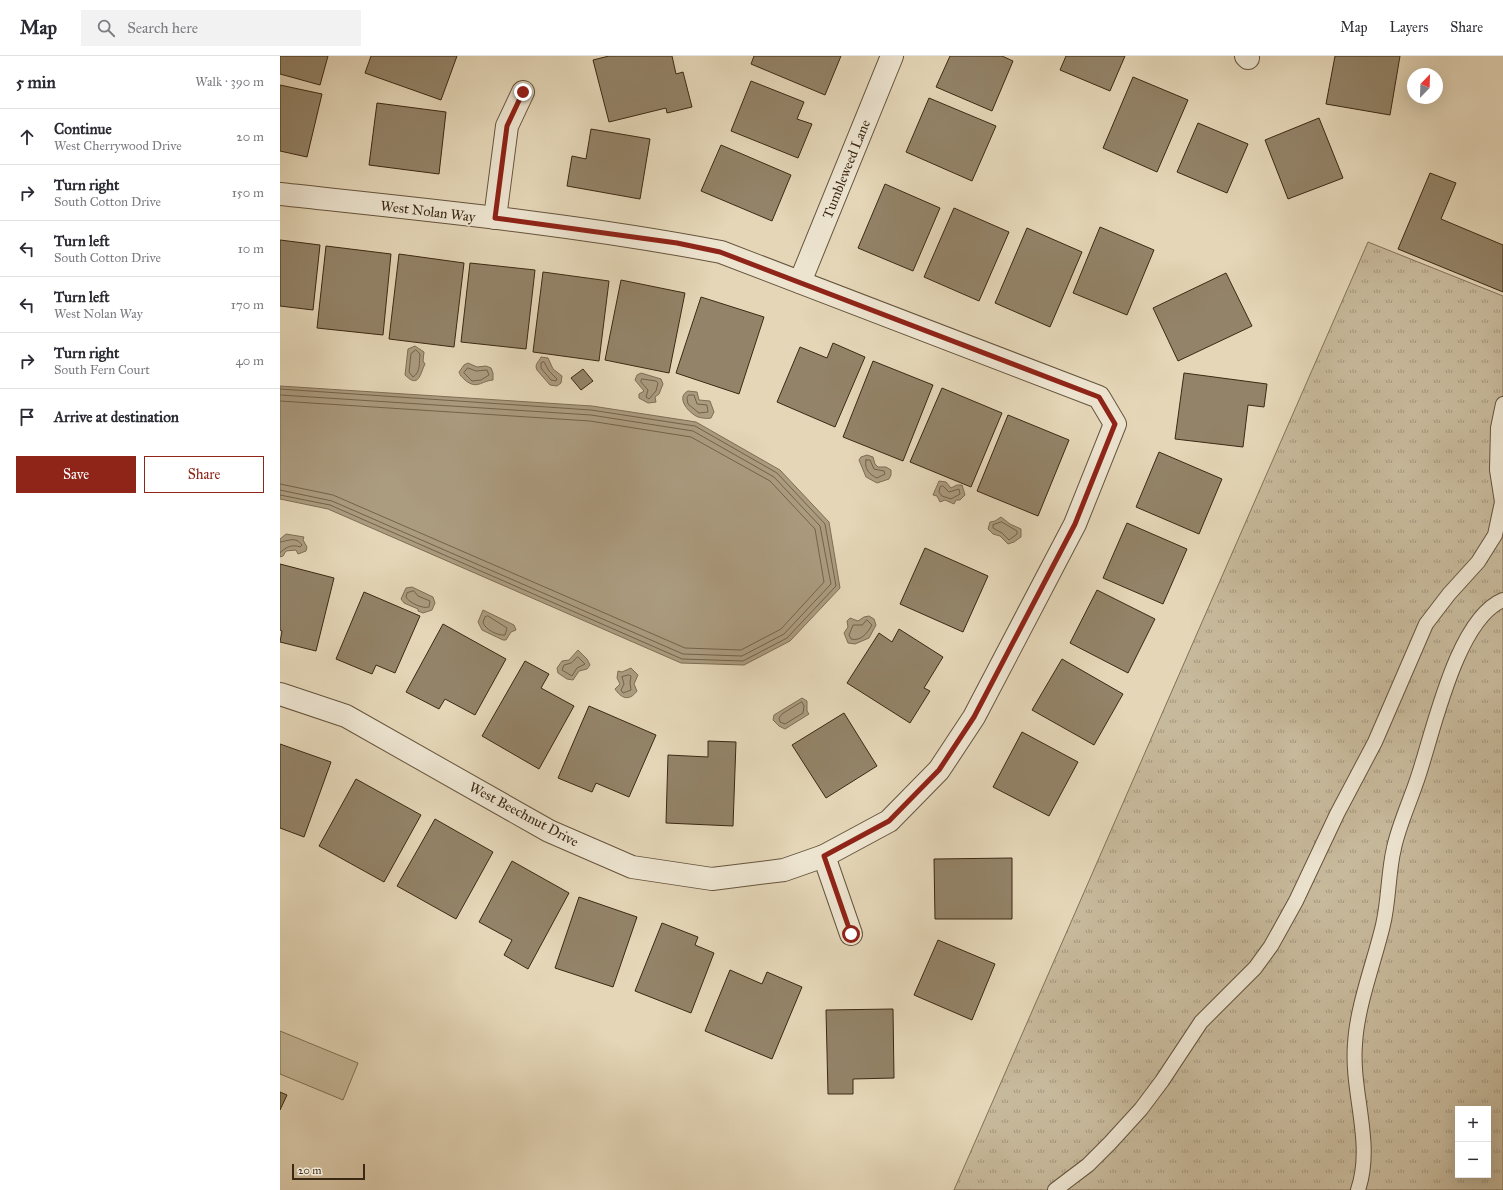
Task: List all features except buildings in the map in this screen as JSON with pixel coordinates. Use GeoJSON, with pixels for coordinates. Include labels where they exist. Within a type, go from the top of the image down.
{"type":"FeatureCollection","features":[{"type":"Feature","properties":{"kind":"street","name":"Tumbleweed Lane"},"geometry":{"type":"LineString","coordinates":[[800,282],[892,56]]}},
{"type":"Feature","properties":{"kind":"street"},"geometry":{"type":"LineString","coordinates":[[495,218],[507,126],[523,92]]}},
{"type":"Feature","properties":{"kind":"street","name":"West Nolan Way"},"geometry":{"type":"LineString","coordinates":[[280,194],[495,218],[677,243],[720,252],[1099,397]]}},
{"type":"Feature","properties":{"kind":"street","name":"West Beechnut Drive"},"geometry":{"type":"LineString","coordinates":[[280,694],[346,716],[549,831],[632,867],[712,879],[784,870],[824,856],[889,821],[939,770],[974,717],[1075,524],[1115,424],[1099,397]]}},
{"type":"Feature","properties":{"kind":"street"},"geometry":{"type":"LineString","coordinates":[[824,856],[851,934]]}},
{"type":"Feature","properties":{"kind":"lane"},"geometry":{"type":"LineString","coordinates":[[1055,1190],[1088,1165],[1130,1120],[1162,1081],[1201,1022],[1244,979],[1271,946],[1296,901],[1337,814],[1383,726],[1426,624],[1449,594],[1478,562],[1495,535],[1502,502],[1497,470],[1498,428],[1503,404]]}},
{"type":"Feature","properties":{"kind":"lane"},"geometry":{"type":"LineString","coordinates":[[1358,1190],[1362,1179],[1364,1152],[1353,1070],[1355,1042],[1366,989],[1383,924],[1394,847],[1426,754],[1441,699],[1457,661],[1474,625],[1495,603],[1503,600]]}},
{"type":"Feature","properties":{"kind":"green space"},"geometry":{"type":"Polygon","coordinates":[[[1368,242],[1503,296],[1503,1190],[954,1190],[1368,242]]]}},
{"type":"Feature","properties":{"kind":"green space"},"geometry":{"type":"Polygon","coordinates":[[[280,1031],[358,1063],[343,1100],[280,1074],[280,1031]]]}},
{"type":"Feature","properties":{"kind":"water"},"geometry":{"type":"Polygon","coordinates":[[[415,346],[424,352],[423,361],[425,364],[420,376],[413,381],[405,375],[408,349],[415,346]]]}},
{"type":"Feature","properties":{"kind":"water"},"geometry":{"type":"Polygon","coordinates":[[[541,357],[548,358],[553,369],[562,376],[561,383],[557,386],[550,385],[537,370],[536,365],[541,357]]]}},
{"type":"Feature","properties":{"kind":"water"},"geometry":{"type":"Polygon","coordinates":[[[468,363],[477,367],[486,366],[491,368],[493,380],[476,385],[469,383],[459,372],[464,365],[468,363]]]}},
{"type":"Feature","properties":{"kind":"water"},"geometry":{"type":"Polygon","coordinates":[[[641,373],[661,379],[663,384],[659,394],[655,397],[656,402],[648,403],[639,398],[639,394],[644,391],[635,380],[637,375],[641,373]]]}},
{"type":"Feature","properties":{"kind":"water"},"geometry":{"type":"Polygon","coordinates":[[[280,386],[592,406],[696,422],[780,470],[829,522],[840,588],[790,641],[744,665],[681,663],[328,509],[280,499],[280,386]]]}},
{"type":"Feature","properties":{"kind":"water"},"geometry":{"type":"Polygon","coordinates":[[[688,391],[697,392],[699,400],[710,401],[714,412],[711,418],[697,417],[686,407],[683,397],[688,391]]]}},
{"type":"Feature","properties":{"kind":"water"},"geometry":{"type":"Polygon","coordinates":[[[867,455],[873,457],[875,464],[878,467],[886,467],[891,470],[889,479],[877,483],[866,477],[859,460],[861,457],[867,455]]]}},
{"type":"Feature","properties":{"kind":"water"},"geometry":{"type":"Polygon","coordinates":[[[939,481],[946,482],[951,488],[957,485],[962,485],[965,495],[960,500],[956,500],[954,504],[945,500],[940,502],[937,496],[933,495],[939,481]]]}},
{"type":"Feature","properties":{"kind":"water"},"geometry":{"type":"Polygon","coordinates":[[[1001,517],[1010,524],[1021,529],[1021,537],[1008,544],[1000,536],[993,534],[988,529],[990,522],[1001,517]]]}},
{"type":"Feature","properties":{"kind":"water"},"geometry":{"type":"Polygon","coordinates":[[[286,534],[304,537],[303,540],[307,547],[306,551],[298,554],[296,550],[286,551],[283,556],[280,557],[280,539],[286,534]]]}},
{"type":"Feature","properties":{"kind":"water"},"geometry":{"type":"Polygon","coordinates":[[[412,587],[433,597],[435,603],[432,610],[423,613],[418,611],[418,609],[404,603],[401,599],[406,588],[412,587]]]}},
{"type":"Feature","properties":{"kind":"water"},"geometry":{"type":"Polygon","coordinates":[[[483,610],[514,625],[516,630],[511,632],[506,640],[503,640],[482,630],[478,622],[483,610]]]}},
{"type":"Feature","properties":{"kind":"water"},"geometry":{"type":"Polygon","coordinates":[[[869,616],[874,619],[876,625],[869,638],[855,644],[848,643],[844,633],[848,627],[847,621],[850,618],[858,621],[869,616]]]}},
{"type":"Feature","properties":{"kind":"water"},"geometry":{"type":"Polygon","coordinates":[[[578,650],[587,659],[590,665],[587,669],[579,671],[573,680],[567,679],[558,673],[557,668],[562,661],[569,660],[578,650]]]}},
{"type":"Feature","properties":{"kind":"water"},"geometry":{"type":"Polygon","coordinates":[[[631,668],[638,675],[634,684],[637,691],[631,697],[625,698],[615,689],[620,684],[617,678],[618,671],[622,672],[631,668]]]}},
{"type":"Feature","properties":{"kind":"water"},"geometry":{"type":"Polygon","coordinates":[[[802,698],[807,701],[807,711],[809,714],[785,729],[773,720],[774,715],[802,698]]]}},
{"type":"Feature","properties":{"kind":"route"},"geometry":{"type":"LineString","coordinates":[[523,92],[507,126],[495,218],[677,243],[720,252],[1099,397],[1115,424],[1075,524],[974,717],[939,770],[889,821],[824,856],[851,934]]}}]}
